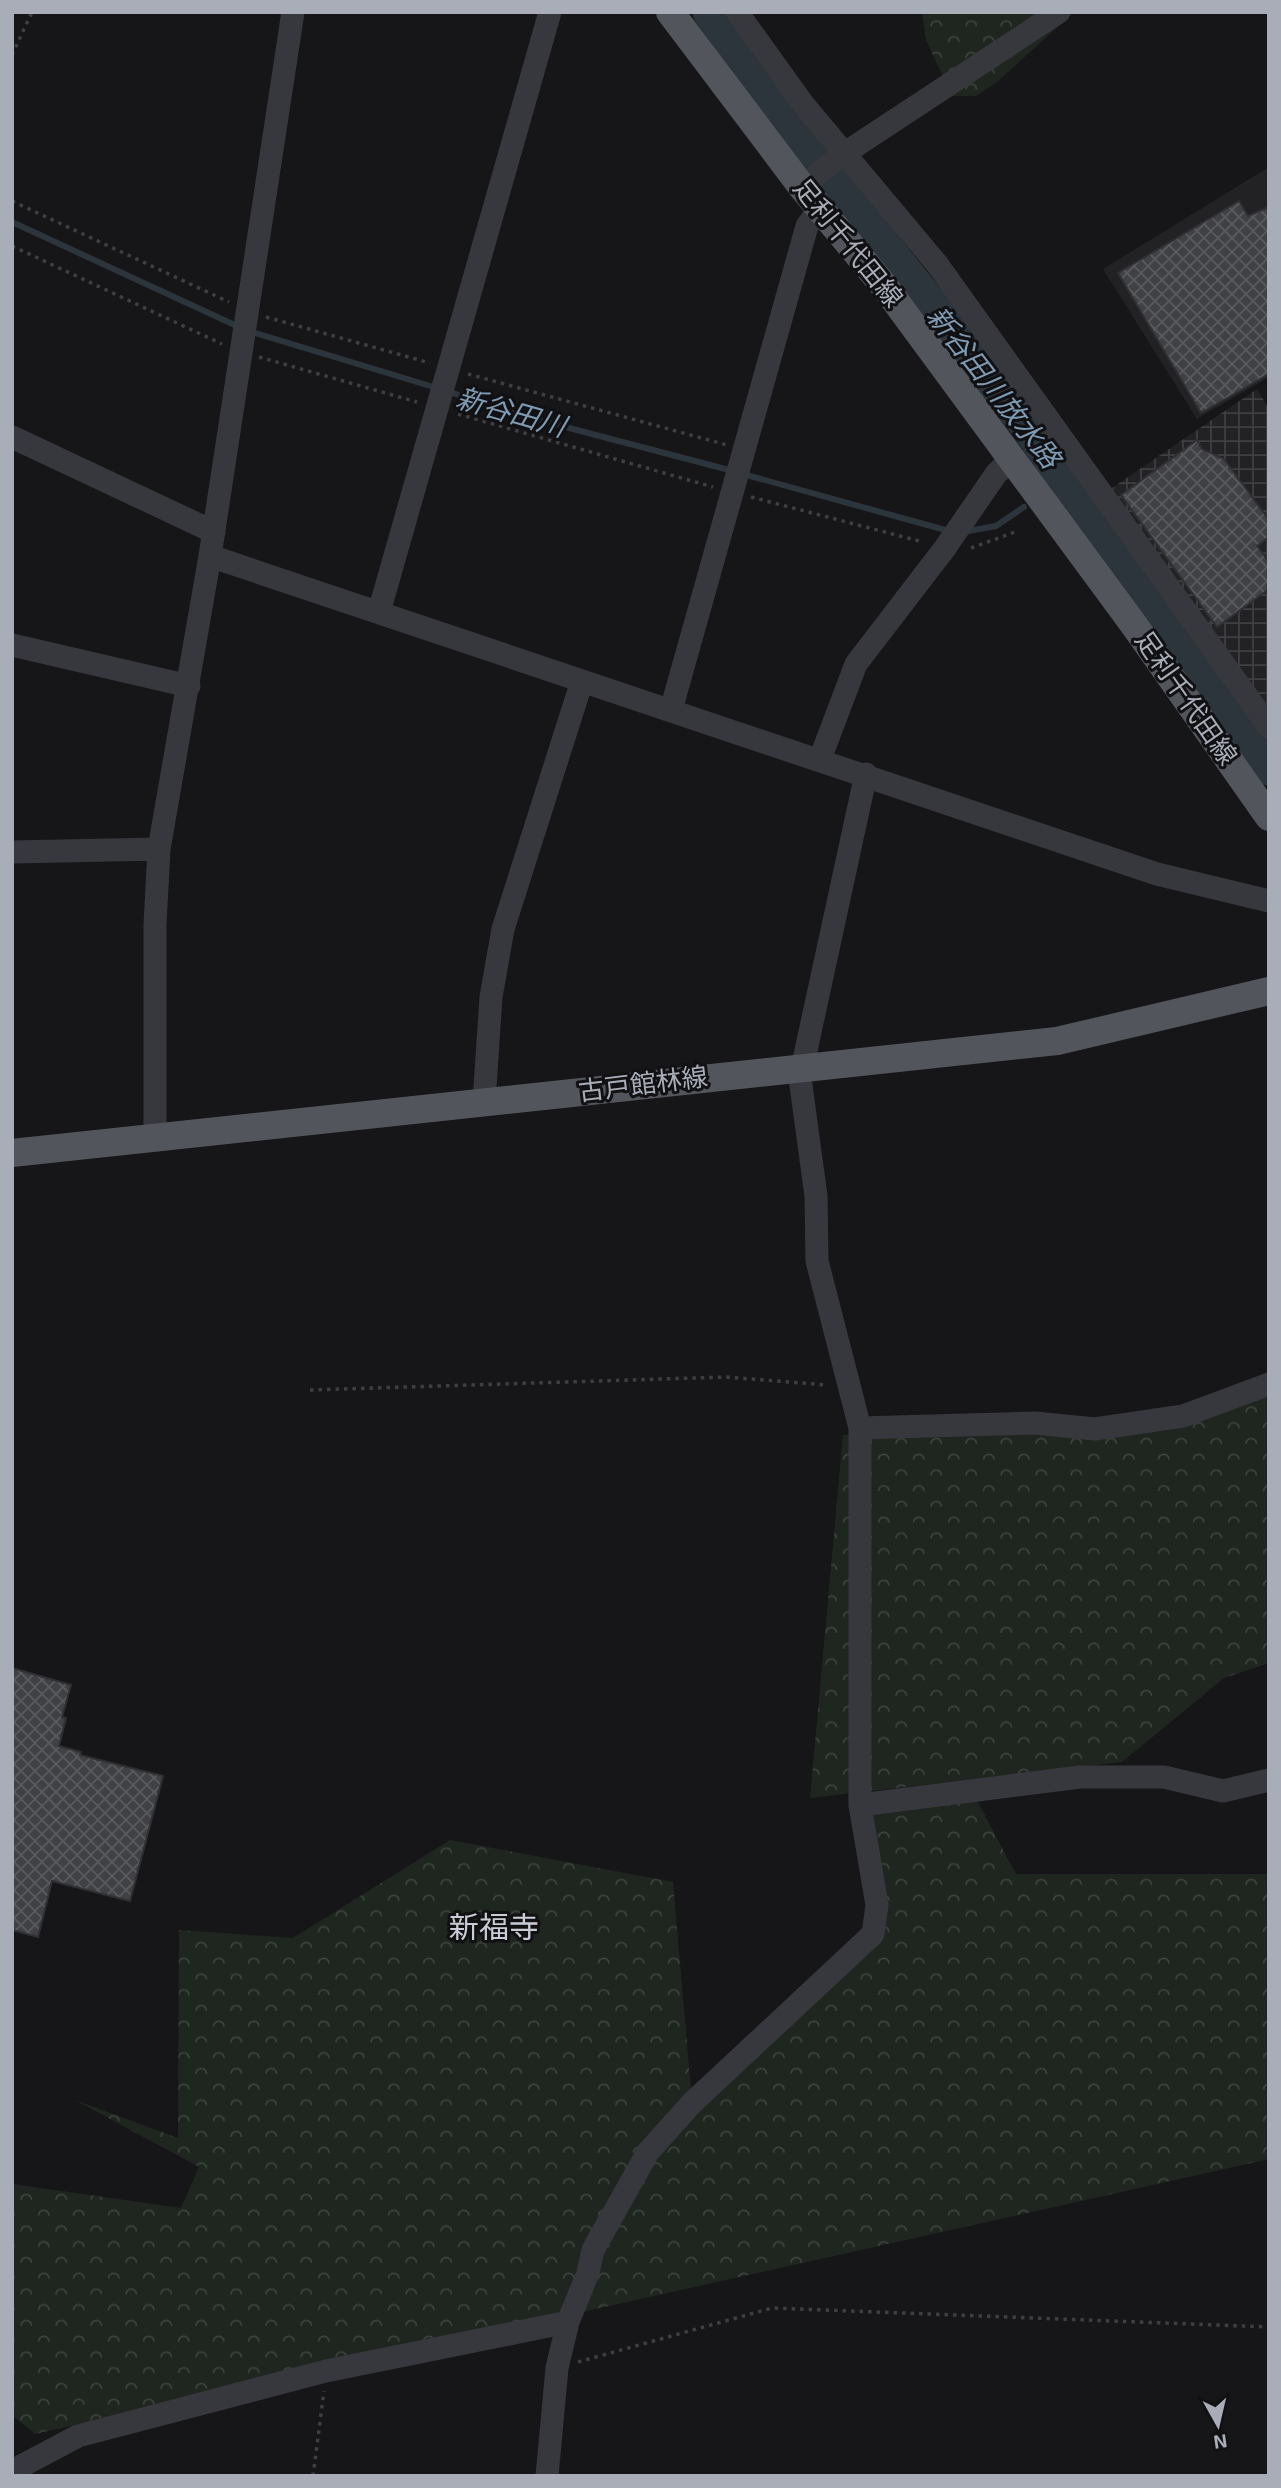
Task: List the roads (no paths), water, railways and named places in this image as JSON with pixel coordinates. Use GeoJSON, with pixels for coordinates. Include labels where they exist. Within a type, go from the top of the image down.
{"type":"FeatureCollection","features":[{"type":"Feature","properties":{"kind":"main road","name":"足利千代田線"},"geometry":{"type":"LineString","coordinates":[[670,12],[812,190],[885,287],[1134,625],[1269,817]]}},
{"type":"Feature","properties":{"kind":"main road","name":"古戸館林線"},"geometry":{"type":"LineString","coordinates":[[12,1153],[802,1066],[1057,1041],[1269,991]]}},
{"type":"Feature","properties":{"kind":"street"},"geometry":{"type":"LineString","coordinates":[[155,1138],[155,925],[159,849],[211,556],[243,347],[242,310],[293,12]]}},
{"type":"Feature","properties":{"kind":"street"},"geometry":{"type":"LineString","coordinates":[[379,612],[550,12]]}},
{"type":"Feature","properties":{"kind":"street"},"geometry":{"type":"LineString","coordinates":[[737,12],[842,155],[937,264],[1269,727]]}},
{"type":"Feature","properties":{"kind":"street"},"geometry":{"type":"LineString","coordinates":[[671,710],[807,226],[812,190],[842,155],[1059,12]]}},
{"type":"Feature","properties":{"kind":"street"},"geometry":{"type":"LineString","coordinates":[[12,438],[214,532]]}},
{"type":"Feature","properties":{"kind":"street"},"geometry":{"type":"LineString","coordinates":[[820,759],[856,664],[947,545],[996,474],[1011,459]]}},
{"type":"Feature","properties":{"kind":"street"},"geometry":{"type":"LineString","coordinates":[[211,556],[1157,874],[1269,901]]}},
{"type":"Feature","properties":{"kind":"street"},"geometry":{"type":"LineString","coordinates":[[12,645],[189,686]]}},
{"type":"Feature","properties":{"kind":"street"},"geometry":{"type":"LineString","coordinates":[[484,1102],[491,997],[503,929],[582,681]]}},
{"type":"Feature","properties":{"kind":"street"},"geometry":{"type":"LineString","coordinates":[[547,2476],[557,2368],[568,2322],[588,2273],[593,2250],[648,2152],[692,2104],[873,1934],[877,1905],[860,1805],[860,1428],[817,1261],[816,1196],[800,1079],[866,774]]}},
{"type":"Feature","properties":{"kind":"street"},"geometry":{"type":"LineString","coordinates":[[12,852],[159,849]]}},
{"type":"Feature","properties":{"kind":"street"},"geometry":{"type":"LineString","coordinates":[[860,1428],[1035,1423],[1094,1429],[1183,1416],[1269,1384]]}},
{"type":"Feature","properties":{"kind":"street"},"geometry":{"type":"LineString","coordinates":[[860,1805],[1080,1777],[1164,1777],[1223,1791],[1269,1780]]}},
{"type":"Feature","properties":{"kind":"street"},"geometry":{"type":"LineString","coordinates":[[12,2471],[78,2435],[326,2371],[568,2322]]}},
{"type":"Feature","properties":{"kind":"waterway","name":"新谷田川放水路"},"geometry":{"type":"LineString","coordinates":[[710,12],[834,183],[1024,421],[1269,768]]}},
{"type":"Feature","properties":{"kind":"waterway","name":"新谷田川"},"geometry":{"type":"LineString","coordinates":[[12,222],[239,327]]}},
{"type":"Feature","properties":{"kind":"waterway","name":"新谷田川"},"geometry":{"type":"LineString","coordinates":[[249,331],[437,388]]}},
{"type":"Feature","properties":{"kind":"waterway","name":"新谷田川"},"geometry":{"type":"LineString","coordinates":[[447,391],[512,413],[733,471]]}},
{"type":"Feature","properties":{"kind":"waterway","name":"新谷田川"},"geometry":{"type":"LineString","coordinates":[[743,474],[949,531]]}},
{"type":"Feature","properties":{"kind":"waterway","name":"新谷田川"},"geometry":{"type":"LineString","coordinates":[[963,532],[996,526],[1024,507]]}},
{"type":"Feature","properties":{"kind":"district","name":"新福寺"},"geometry":{"type":"Point","coordinates":[494,1928]}}]}
